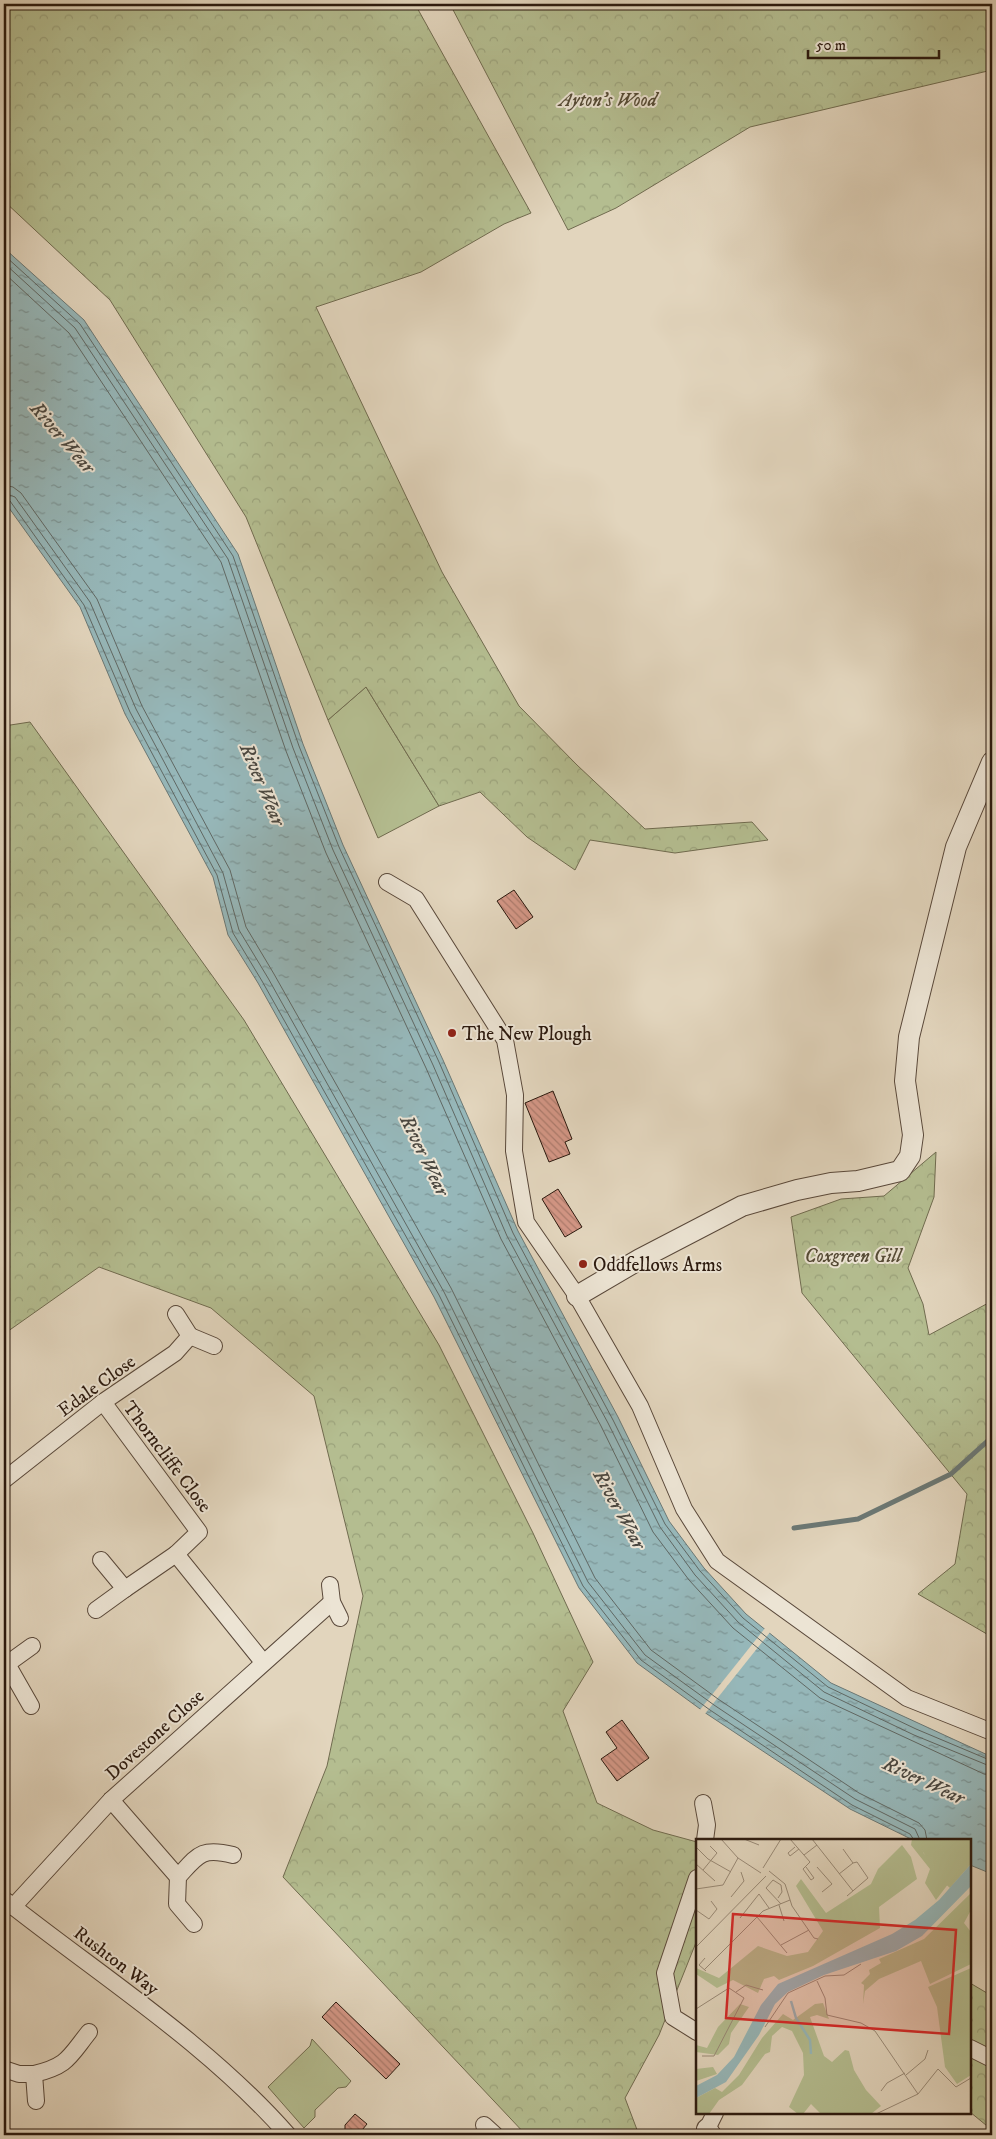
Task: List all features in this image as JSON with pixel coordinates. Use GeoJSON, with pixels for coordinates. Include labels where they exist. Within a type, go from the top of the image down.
{"type":"FeatureCollection","features":[{"type":"Feature","properties":{"kind":"street"},"geometry":{"type":"LineString","coordinates":[[577,1296],[640,1259],[742,1206],[797,1190],[831,1183],[858,1182],[900,1171],[910,1156],[913,1136],[905,1081],[910,1037],[956,847],[992,762]]}},
{"type":"Feature","properties":{"kind":"street"},"geometry":{"type":"LineString","coordinates":[[387,882],[416,899],[505,1040],[515,1096],[514,1151],[526,1222],[577,1296],[640,1406],[684,1509],[717,1561],[907,1698],[992,1732]]}},
{"type":"Feature","properties":{"kind":"street"},"geometry":{"type":"LineString","coordinates":[[176,1314],[190,1336],[214,1346]]}},
{"type":"Feature","properties":{"kind":"street","name":"Edale Close"},"geometry":{"type":"LineString","coordinates":[[4,1480],[103,1402],[174,1353],[190,1336]]}},
{"type":"Feature","properties":{"kind":"street","name":"Thorncliffe Close"},"geometry":{"type":"LineString","coordinates":[[96,1610],[176,1554],[199,1532],[103,1402]]}},
{"type":"Feature","properties":{"kind":"street"},"geometry":{"type":"LineString","coordinates":[[176,1554],[263,1662]]}},
{"type":"Feature","properties":{"kind":"street"},"geometry":{"type":"LineString","coordinates":[[101,1560],[126,1589]]}},
{"type":"Feature","properties":{"kind":"street"},"geometry":{"type":"LineString","coordinates":[[330,1585],[332,1602],[340,1618]]}},
{"type":"Feature","properties":{"kind":"street","name":"Dovestone Close"},"geometry":{"type":"LineString","coordinates":[[8,1903],[111,1800],[332,1602]]}},
{"type":"Feature","properties":{"kind":"street"},"geometry":{"type":"LineString","coordinates":[[32,1646],[6,1663],[32,1706]]}},
{"type":"Feature","properties":{"kind":"street"},"geometry":{"type":"LineString","coordinates":[[111,1800],[178,1877]]}},
{"type":"Feature","properties":{"kind":"street"},"geometry":{"type":"LineString","coordinates":[[703,1803],[707,1825],[705,1839]]}},
{"type":"Feature","properties":{"kind":"street"},"geometry":{"type":"LineString","coordinates":[[194,1924],[177,1904],[178,1877],[200,1853],[214,1851],[233,1855]]}},
{"type":"Feature","properties":{"kind":"street"},"geometry":{"type":"LineString","coordinates":[[696,1881],[665,1973],[673,2017],[696,2031]]}},
{"type":"Feature","properties":{"kind":"street","name":"Rushton Way"},"geometry":{"type":"LineString","coordinates":[[8,1903],[205,2052],[256,2099],[288,2135]]}},
{"type":"Feature","properties":{"kind":"street"},"geometry":{"type":"LineString","coordinates":[[4,2069],[19,2074],[34,2074],[56,2068],[65,2062],[89,2032]]}},
{"type":"Feature","properties":{"kind":"street"},"geometry":{"type":"LineString","coordinates":[[971,2048],[992,2059]]}},
{"type":"Feature","properties":{"kind":"street"},"geometry":{"type":"LineString","coordinates":[[34,2074],[36,2101]]}},
{"type":"Feature","properties":{"kind":"green space"},"geometry":{"type":"Polygon","coordinates":[[[4,4],[415,4],[531,213],[504,224],[421,272],[316,307],[442,572],[519,706],[577,765],[645,829],[752,822],[768,840],[675,853],[590,840],[575,870],[527,837],[480,792],[439,806],[366,687],[328,720],[246,517],[110,300],[4,201],[4,4]]]}},
{"type":"Feature","properties":{"kind":"green space","name":"Ayton's Wood"},"geometry":{"type":"Polygon","coordinates":[[[450,4],[992,4],[992,70],[750,127],[616,208],[568,230],[450,4]]]}},
{"type":"Feature","properties":{"kind":"green space"},"geometry":{"type":"Polygon","coordinates":[[[366,687],[439,806],[378,838],[328,720],[366,687]]]}},
{"type":"Feature","properties":{"kind":"green space"},"geometry":{"type":"Polygon","coordinates":[[[30,722],[244,1020],[439,1345],[533,1533],[593,1662],[563,1711],[597,1803],[653,1830],[696,1842],[696,1942],[659,2035],[625,2098],[639,2135],[526,2135],[283,1877],[327,1766],[363,1596],[314,1396],[211,1308],[99,1267],[4,1334],[4,726],[30,722]]]}},
{"type":"Feature","properties":{"kind":"green space","name":"Coxgreen Gill"},"geometry":{"type":"Polygon","coordinates":[[[936,1152],[934,1197],[908,1268],[923,1304],[929,1335],[992,1301],[992,1637],[918,1594],[955,1564],[967,1494],[802,1293],[791,1217],[841,1199],[884,1196],[936,1152]]]}},
{"type":"Feature","properties":{"kind":"green space"},"geometry":{"type":"Polygon","coordinates":[[[971,1984],[992,1996],[992,2130],[971,2113],[971,1984]]]}},
{"type":"Feature","properties":{"kind":"green space"},"geometry":{"type":"Polygon","coordinates":[[[312,2039],[351,2081],[346,2087],[338,2088],[315,2110],[315,2117],[304,2128],[268,2087],[310,2046],[312,2039]]]}},
{"type":"Feature","properties":{"kind":"water","name":"River Wear"},"geometry":{"type":"Polygon","coordinates":[[[4,248],[84,320],[238,554],[303,744],[343,845],[443,1060],[518,1231],[618,1417],[669,1521],[704,1568],[746,1614],[831,1683],[992,1757],[992,1874],[971,1865],[971,1839],[911,1839],[850,1809],[707,1714],[637,1663],[579,1588],[434,1297],[258,983],[228,935],[213,877],[125,714],[80,607],[4,501],[4,248]]]}},
{"type":"Feature","properties":{"kind":"pier"},"geometry":{"type":"Polygon","coordinates":[[[766,1627],[771,1631],[704,1715],[699,1711],[766,1627]]]}},
{"type":"Feature","properties":{"kind":"building"},"geometry":{"type":"Polygon","coordinates":[[[514,890],[533,917],[516,929],[497,901],[514,890]]]}},
{"type":"Feature","properties":{"kind":"building"},"geometry":{"type":"Polygon","coordinates":[[[553,1091],[572,1139],[565,1142],[570,1154],[549,1162],[525,1103],[553,1091]]]}},
{"type":"Feature","properties":{"kind":"building"},"geometry":{"type":"Polygon","coordinates":[[[558,1189],[582,1227],[565,1237],[542,1199],[558,1189]]]}},
{"type":"Feature","properties":{"kind":"building"},"geometry":{"type":"Polygon","coordinates":[[[622,1720],[649,1758],[617,1781],[601,1759],[617,1748],[606,1732],[622,1720]]]}},
{"type":"Feature","properties":{"kind":"building"},"geometry":{"type":"Polygon","coordinates":[[[336,2002],[400,2064],[386,2079],[322,2017],[336,2002]]]}},
{"type":"Feature","properties":{"kind":"building"},"geometry":{"type":"Polygon","coordinates":[[[355,2114],[367,2124],[358,2135],[345,2135],[345,2125],[355,2114]]]}},
{"type":"Feature","properties":{"kind":"waterway","name":"Coxgreen Gill"},"geometry":{"type":"LineString","coordinates":[[794,1528],[858,1519],[951,1474],[992,1437]]}},
{"type":"Feature","properties":{"kind":"place","name":"The New Plough"},"geometry":{"type":"Point","coordinates":[452,1033]}},
{"type":"Feature","properties":{"kind":"place","name":"Oddfellows Arms"},"geometry":{"type":"Point","coordinates":[583,1264]}}]}
